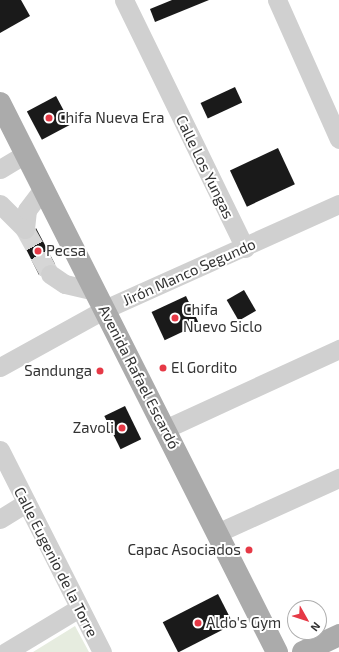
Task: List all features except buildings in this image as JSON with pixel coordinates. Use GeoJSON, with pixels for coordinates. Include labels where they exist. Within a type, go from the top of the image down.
{"type":"FeatureCollection","features":[{"type":"Feature","properties":{"kind":"main road","name":"Avenida Rafael Escardó"},"geometry":{"type":"LineString","coordinates":[[0,103],[277,652]]}},
{"type":"Feature","properties":{"kind":"main road"},"geometry":{"type":"LineString","coordinates":[[302,652],[339,635]]}},
{"type":"Feature","properties":{"kind":"street","name":"Calle Los Yungas"},"geometry":{"type":"LineString","coordinates":[[124,0],[244,248]]}},
{"type":"Feature","properties":{"kind":"street"},"geometry":{"type":"LineString","coordinates":[[277,0],[339,139]]}},
{"type":"Feature","properties":{"kind":"street"},"geometry":{"type":"LineString","coordinates":[[0,169],[25,154]]}},
{"type":"Feature","properties":{"kind":"street"},"geometry":{"type":"LineString","coordinates":[[0,204],[25,229],[27,210],[43,189]]}},
{"type":"Feature","properties":{"kind":"street","name":"Jirón Manco Segundo"},"geometry":{"type":"LineString","coordinates":[[0,367],[100,300],[244,248],[339,204]]}},
{"type":"Feature","properties":{"kind":"street"},"geometry":{"type":"LineString","coordinates":[[50,274],[65,284],[100,300]]}},
{"type":"Feature","properties":{"kind":"street"},"geometry":{"type":"LineString","coordinates":[[164,428],[339,349]]}},
{"type":"Feature","properties":{"kind":"street","name":"Calle Eugenio de la Torre"},"geometry":{"type":"LineString","coordinates":[[0,450],[102,652]]}},
{"type":"Feature","properties":{"kind":"street"},"geometry":{"type":"LineString","coordinates":[[217,533],[339,478]]}},
{"type":"Feature","properties":{"kind":"street"},"geometry":{"type":"LineString","coordinates":[[0,519],[26,503]]}},
{"type":"Feature","properties":{"kind":"street"},"geometry":{"type":"LineString","coordinates":[[6,652],[79,608]]}},
{"type":"Feature","properties":{"kind":"shaded area"},"geometry":{"type":"Polygon","coordinates":[[[75,626],[89,652],[33,652],[75,626]]]}},
{"type":"Feature","properties":{"kind":"tunnel"},"geometry":{"type":"LineString","coordinates":[[25,229],[50,274]]}},
{"type":"Feature","properties":{"kind":"place","name":"Chifa Nueva Era"},"geometry":{"type":"Point","coordinates":[49,118]}},
{"type":"Feature","properties":{"kind":"place","name":"Pecsa"},"geometry":{"type":"Point","coordinates":[38,251]}},
{"type":"Feature","properties":{"kind":"place","name":"Chifa Nuevo Siclo"},"geometry":{"type":"Point","coordinates":[175,318]}},
{"type":"Feature","properties":{"kind":"place","name":"El Gordito"},"geometry":{"type":"Point","coordinates":[163,368]}},
{"type":"Feature","properties":{"kind":"place","name":"Sandunga"},"geometry":{"type":"Point","coordinates":[100,371]}},
{"type":"Feature","properties":{"kind":"place","name":"Zavoli"},"geometry":{"type":"Point","coordinates":[122,428]}},
{"type":"Feature","properties":{"kind":"place","name":"Capac Asociados"},"geometry":{"type":"Point","coordinates":[249,550]}},
{"type":"Feature","properties":{"kind":"place","name":"Aldo's Gym"},"geometry":{"type":"Point","coordinates":[198,623]}}]}
